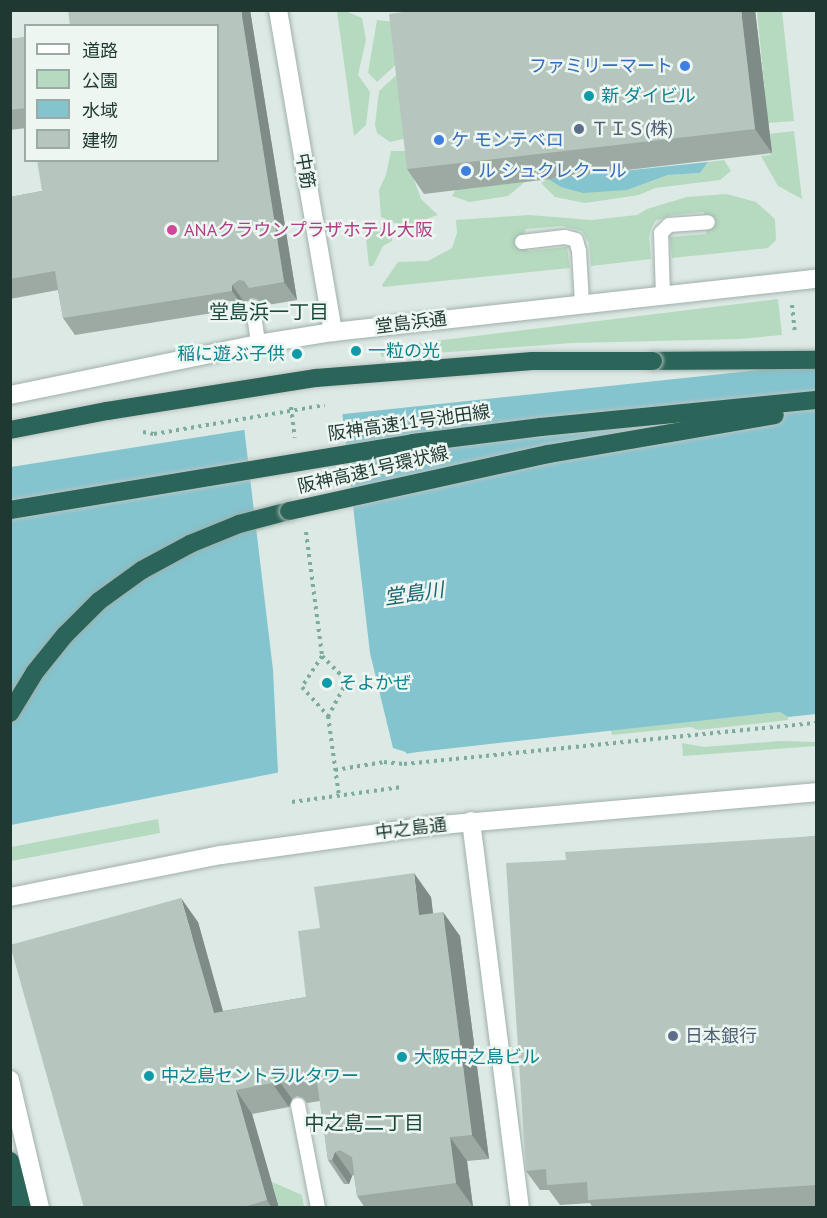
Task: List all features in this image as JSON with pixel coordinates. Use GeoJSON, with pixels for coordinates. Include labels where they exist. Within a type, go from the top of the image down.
{"type":"FeatureCollection","features":[{"type":"Feature","properties":{"kind":"highway"},"geometry":{"type":"LineString","coordinates":[[10,430],[214,393],[316,378],[422,368],[532,361],[816,360]]}},
{"type":"Feature","properties":{"kind":"highway","name":"阪神高速11号池田線"},"geometry":{"type":"LineString","coordinates":[[10,510],[298,460],[541,427],[816,400]]}},
{"type":"Feature","properties":{"kind":"highway","name":"阪神高速1号環状線"},"geometry":{"type":"LineString","coordinates":[[10,713],[35,672],[65,636],[99,601],[142,570],[190,544],[239,524],[417,481],[548,454],[816,408]]}},
{"type":"Feature","properties":{"kind":"highway"},"geometry":{"type":"LineString","coordinates":[[10,1161],[22,1208]]}},
{"type":"Feature","properties":{"kind":"street","name":"中筋"},"geometry":{"type":"LineString","coordinates":[[278,10],[333,332]]}},
{"type":"Feature","properties":{"kind":"street","name":"堂島浜通"},"geometry":{"type":"LineString","coordinates":[[10,395],[258,344],[333,332],[816,279]]}},
{"type":"Feature","properties":{"kind":"street","name":"中之島通"},"geometry":{"type":"LineString","coordinates":[[10,897],[221,855],[471,821],[816,792]]}},
{"type":"Feature","properties":{"kind":"street"},"geometry":{"type":"LineString","coordinates":[[471,821],[520,1208]]}},
{"type":"Feature","properties":{"kind":"street"},"geometry":{"type":"LineString","coordinates":[[10,1080],[40,1208]]}},
{"type":"Feature","properties":{"kind":"lane"},"geometry":{"type":"LineString","coordinates":[[663,296],[661,233],[669,225],[708,222]]}},
{"type":"Feature","properties":{"kind":"lane"},"geometry":{"type":"LineString","coordinates":[[522,242],[565,237],[576,240],[579,251],[582,303]]}},
{"type":"Feature","properties":{"kind":"lane"},"geometry":{"type":"LineString","coordinates":[[254,307],[258,344]]}},
{"type":"Feature","properties":{"kind":"lane"},"geometry":{"type":"LineString","coordinates":[[298,1105],[318,1208]]}},
{"type":"Feature","properties":{"kind":"path"},"geometry":{"type":"LineString","coordinates":[[792,298],[795,335]]}},
{"type":"Feature","properties":{"kind":"path"},"geometry":{"type":"LineString","coordinates":[[136,426],[144,433],[154,434],[291,407],[335,403]]}},
{"type":"Feature","properties":{"kind":"path"},"geometry":{"type":"LineString","coordinates":[[291,407],[298,460]]}},
{"type":"Feature","properties":{"kind":"path"},"geometry":{"type":"LineString","coordinates":[[306,529],[322,656],[347,681],[328,716]]}},
{"type":"Feature","properties":{"kind":"path"},"geometry":{"type":"LineString","coordinates":[[322,656],[302,687],[328,716],[339,796]]}},
{"type":"Feature","properties":{"kind":"path"},"geometry":{"type":"LineString","coordinates":[[335,768],[384,762],[404,765],[621,746],[816,723]]}},
{"type":"Feature","properties":{"kind":"path"},"geometry":{"type":"LineString","coordinates":[[292,802],[402,788]]}},
{"type":"Feature","properties":{"kind":"green space"},"geometry":{"type":"Polygon","coordinates":[[[337,11],[346,11],[362,18],[366,40],[358,75],[370,92],[366,125],[354,136],[337,11]]]}},
{"type":"Feature","properties":{"kind":"green space"},"geometry":{"type":"Polygon","coordinates":[[[757,11],[782,11],[794,121],[768,123],[757,11]]]}},
{"type":"Feature","properties":{"kind":"green space"},"geometry":{"type":"Polygon","coordinates":[[[377,20],[395,22],[401,60],[377,82],[368,73],[377,20]]]}},
{"type":"Feature","properties":{"kind":"green space"},"geometry":{"type":"Polygon","coordinates":[[[402,70],[407,138],[390,142],[377,133],[375,125],[379,91],[402,70]]]}},
{"type":"Feature","properties":{"kind":"green space"},"geometry":{"type":"Polygon","coordinates":[[[794,131],[802,199],[778,186],[761,156],[771,155],[768,134],[794,131]]]}},
{"type":"Feature","properties":{"kind":"green space"},"geometry":{"type":"Polygon","coordinates":[[[391,151],[409,151],[412,174],[421,199],[438,215],[404,227],[381,217],[379,190],[386,175],[391,151]]]}},
{"type":"Feature","properties":{"kind":"green space"},"geometry":{"type":"Polygon","coordinates":[[[724,160],[731,171],[720,180],[655,188],[639,195],[585,203],[555,197],[541,183],[548,179],[561,187],[627,190],[668,175],[700,173],[708,162],[724,160]]]}},
{"type":"Feature","properties":{"kind":"green space"},"geometry":{"type":"Polygon","coordinates":[[[525,182],[508,196],[470,202],[452,196],[456,189],[525,182]]]}},
{"type":"Feature","properties":{"kind":"green space"},"geometry":{"type":"Polygon","coordinates":[[[726,194],[756,202],[775,219],[776,240],[768,248],[672,258],[670,237],[706,234],[707,228],[704,212],[672,215],[655,221],[651,229],[649,237],[651,259],[591,266],[589,243],[582,231],[562,226],[526,229],[523,236],[528,251],[567,247],[570,268],[383,287],[382,285],[398,262],[428,261],[452,248],[457,233],[456,220],[529,215],[592,220],[637,215],[647,209],[687,197],[726,194]]]}},
{"type":"Feature","properties":{"kind":"green space"},"geometry":{"type":"Polygon","coordinates":[[[364,220],[392,233],[392,241],[383,246],[373,266],[369,266],[364,220]]]}},
{"type":"Feature","properties":{"kind":"green space"},"geometry":{"type":"Polygon","coordinates":[[[778,299],[782,335],[739,339],[572,343],[382,357],[378,348],[778,299]]]}},
{"type":"Feature","properties":{"kind":"green space"},"geometry":{"type":"Polygon","coordinates":[[[780,712],[788,717],[788,720],[698,730],[691,727],[612,735],[611,730],[780,712]]]}},
{"type":"Feature","properties":{"kind":"green space"},"geometry":{"type":"Polygon","coordinates":[[[780,741],[816,742],[816,746],[683,756],[682,743],[704,747],[780,741]]]}},
{"type":"Feature","properties":{"kind":"green space"},"geometry":{"type":"Polygon","coordinates":[[[158,819],[160,833],[11,861],[11,847],[158,819]]]}},
{"type":"Feature","properties":{"kind":"green space"},"geometry":{"type":"Polygon","coordinates":[[[272,1182],[302,1195],[304,1207],[279,1207],[272,1182]]]}},
{"type":"Feature","properties":{"kind":"water"},"geometry":{"type":"Polygon","coordinates":[[[708,162],[700,173],[668,175],[627,190],[583,193],[561,187],[548,179],[708,162]]]}},
{"type":"Feature","properties":{"kind":"water","name":"堂島川"},"geometry":{"type":"Polygon","coordinates":[[[816,364],[816,714],[788,717],[780,712],[418,752],[281,772],[11,825],[11,467],[344,414],[816,364]]]}},
{"type":"Feature","properties":{"kind":"pier"},"geometry":{"type":"Polygon","coordinates":[[[342,411],[370,653],[393,748],[406,752],[406,755],[275,776],[278,772],[273,670],[244,427],[342,411]]]}},
{"type":"Feature","properties":{"kind":"building","name":"ANAクラウンプラザホテル大阪"},"geometry":{"type":"Polygon","coordinates":[[[68,10],[241,10],[284,282],[249,288],[244,281],[239,280],[232,285],[232,291],[63,318],[55,271],[10,279],[10,197],[42,191],[37,162],[219,162],[219,24],[70,24],[68,10]]]}},
{"type":"Feature","properties":{"kind":"building","name":"新 ダイビル"},"geometry":{"type":"Polygon","coordinates":[[[417,10],[741,10],[755,129],[407,169],[389,14],[417,10]]]}},
{"type":"Feature","properties":{"kind":"building"},"geometry":{"type":"Polygon","coordinates":[[[24,37],[24,108],[10,110],[10,39],[24,37]]]}},
{"type":"Feature","properties":{"kind":"building","name":"日本銀行"},"geometry":{"type":"Polygon","coordinates":[[[816,836],[816,1185],[588,1200],[587,1182],[547,1185],[546,1169],[526,1171],[506,863],[566,860],[565,852],[816,836]]]}},
{"type":"Feature","properties":{"kind":"building"},"geometry":{"type":"Polygon","coordinates":[[[414,873],[419,915],[443,912],[472,1135],[450,1137],[456,1183],[357,1196],[352,1157],[340,1150],[335,1152],[332,1160],[328,1160],[316,1075],[290,1079],[288,1075],[280,1072],[275,1075],[272,1083],[236,1090],[267,1200],[240,1208],[84,1208],[10,945],[181,898],[214,1013],[306,997],[298,931],[320,928],[314,887],[414,873]]]}},
{"type":"Feature","properties":{"kind":"place","name":"ファミリーマート"},"geometry":{"type":"Point","coordinates":[685,66]}},
{"type":"Feature","properties":{"kind":"place","name":"新 ダイビル"},"geometry":{"type":"Point","coordinates":[589,96]}},
{"type":"Feature","properties":{"kind":"place","name":"ＴＩＳ(株)"},"geometry":{"type":"Point","coordinates":[579,129]}},
{"type":"Feature","properties":{"kind":"place","name":"ケ モンテベロ"},"geometry":{"type":"Point","coordinates":[439,140]}},
{"type":"Feature","properties":{"kind":"place","name":"ル シュクレクール"},"geometry":{"type":"Point","coordinates":[466,171]}},
{"type":"Feature","properties":{"kind":"place","name":"ANAクラウンプラザホテル大阪"},"geometry":{"type":"Point","coordinates":[172,230]}},
{"type":"Feature","properties":{"kind":"place","name":"一粒の光"},"geometry":{"type":"Point","coordinates":[356,351]}},
{"type":"Feature","properties":{"kind":"place","name":"稲に遊ぶ子供"},"geometry":{"type":"Point","coordinates":[297,354]}},
{"type":"Feature","properties":{"kind":"place","name":"そよかぜ"},"geometry":{"type":"Point","coordinates":[327,683]}},
{"type":"Feature","properties":{"kind":"place","name":"日本銀行"},"geometry":{"type":"Point","coordinates":[673,1036]}},
{"type":"Feature","properties":{"kind":"place","name":"大阪中之島ビル"},"geometry":{"type":"Point","coordinates":[402,1057]}},
{"type":"Feature","properties":{"kind":"place","name":"中之島セントラルタワー"},"geometry":{"type":"Point","coordinates":[149,1076]}},
{"type":"Feature","properties":{"kind":"district","name":"堂島浜一丁目"},"geometry":{"type":"Point","coordinates":[269,312]}},
{"type":"Feature","properties":{"kind":"district","name":"中之島二丁目"},"geometry":{"type":"Point","coordinates":[364,1123]}}]}
